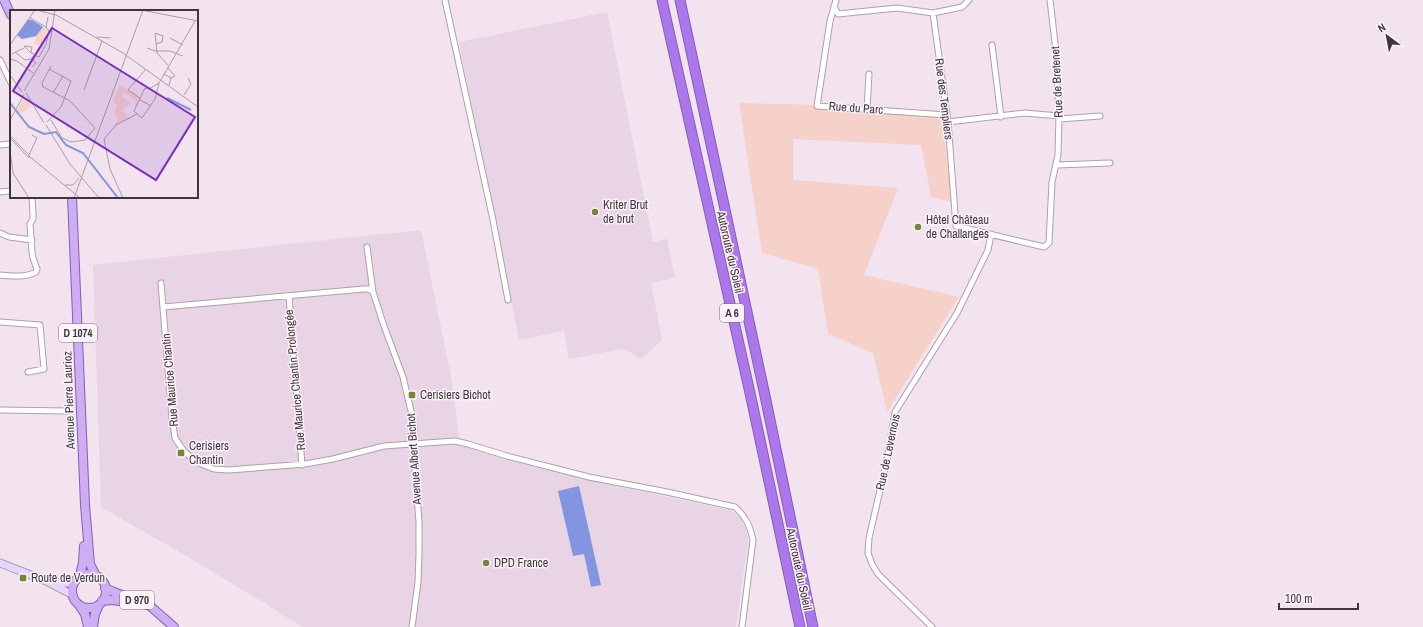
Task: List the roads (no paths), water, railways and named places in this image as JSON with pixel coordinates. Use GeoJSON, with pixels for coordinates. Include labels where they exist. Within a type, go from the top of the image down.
{"type":"FeatureCollection","features":[{"type":"Feature","properties":{"kind":"highway","name":"Autoroute du Soleil"},"geometry":{"type":"LineString","coordinates":[[662,0],[750,393],[800,627]]}},
{"type":"Feature","properties":{"kind":"highway","name":"Autoroute du Soleil"},"geometry":{"type":"LineString","coordinates":[[680,0],[763,383],[813,627]]}},
{"type":"Feature","properties":{"kind":"main road"},"geometry":{"type":"LineString","coordinates":[[4,0],[10,13]]}},
{"type":"Feature","properties":{"kind":"main road","name":"Avenue Pierre Laurioz"},"geometry":{"type":"LineString","coordinates":[[72,198],[85,505],[90,564],[96,576]]}},
{"type":"Feature","properties":{"kind":"main road","name":"Avenue Pierre Laurioz"},"geometry":{"type":"LineString","coordinates":[[78,579],[82,567],[84,552],[83,524],[85,505]]}},
{"type":"Feature","properties":{"kind":"main road"},"geometry":{"type":"LineString","coordinates":[[0,563],[46,581],[73,595]]}},
{"type":"Feature","properties":{"kind":"main road"},"geometry":{"type":"LineString","coordinates":[[46,581],[64,583],[78,579],[84,575],[96,576],[102,581],[105,588],[105,595],[95,614],[93,627]]}},
{"type":"Feature","properties":{"kind":"main road"},"geometry":{"type":"LineString","coordinates":[[78,579],[73,586],[73,595],[85,614],[88,627]]}},
{"type":"Feature","properties":{"kind":"main road","name":"D 970"},"geometry":{"type":"LineString","coordinates":[[105,588],[150,606],[174,627]]}},
{"type":"Feature","properties":{"kind":"main road","name":"D 970"},"geometry":{"type":"LineString","coordinates":[[101,603],[112,600],[127,602],[165,620]]}},
{"type":"Feature","properties":{"kind":"main road"},"geometry":{"type":"LineString","coordinates":[[78,604],[86,608],[91,608],[101,603]]}},
{"type":"Feature","properties":{"kind":"street"},"geometry":{"type":"LineString","coordinates":[[445,0],[493,220],[508,300]]}},
{"type":"Feature","properties":{"kind":"street"},"geometry":{"type":"LineString","coordinates":[[836,0],[834,6],[838,14],[897,8],[933,13],[962,7],[969,0]]}},
{"type":"Feature","properties":{"kind":"street","name":"Rue de Bretenet"},"geometry":{"type":"LineString","coordinates":[[991,234],[1044,247],[1049,243],[1052,182],[1058,154],[1059,118],[1056,51],[1050,0]]}},
{"type":"Feature","properties":{"kind":"street","name":"Rue du Parc"},"geometry":{"type":"LineString","coordinates":[[834,6],[830,22],[817,106],[947,115]]}},
{"type":"Feature","properties":{"kind":"street","name":"Rue des Templiers"},"geometry":{"type":"LineString","coordinates":[[933,13],[948,122],[956,226],[991,234]]}},
{"type":"Feature","properties":{"kind":"street"},"geometry":{"type":"LineString","coordinates":[[992,45],[1001,117]]}},
{"type":"Feature","properties":{"kind":"street"},"geometry":{"type":"LineString","coordinates":[[0,60],[10,81]]}},
{"type":"Feature","properties":{"kind":"street"},"geometry":{"type":"LineString","coordinates":[[867,109],[868,74]]}},
{"type":"Feature","properties":{"kind":"street"},"geometry":{"type":"LineString","coordinates":[[948,122],[1025,113],[1059,118],[1100,116]]}},
{"type":"Feature","properties":{"kind":"street"},"geometry":{"type":"LineString","coordinates":[[0,145],[10,144]]}},
{"type":"Feature","properties":{"kind":"street"},"geometry":{"type":"LineString","coordinates":[[1056,165],[1110,163]]}},
{"type":"Feature","properties":{"kind":"street"},"geometry":{"type":"LineString","coordinates":[[0,192],[10,191]]}},
{"type":"Feature","properties":{"kind":"street"},"geometry":{"type":"LineString","coordinates":[[0,275],[12,277],[36,272],[37,269],[33,258],[30,224],[33,219],[32,198]]}},
{"type":"Feature","properties":{"kind":"street"},"geometry":{"type":"LineString","coordinates":[[0,233],[9,237],[32,240]]}},
{"type":"Feature","properties":{"kind":"street","name":"Rue de Levernois"},"geometry":{"type":"LineString","coordinates":[[932,627],[878,574],[868,553],[869,538],[887,460],[895,412],[957,313],[988,250],[991,234]]}},
{"type":"Feature","properties":{"kind":"street","name":"Avenue Albert Bichot"},"geometry":{"type":"LineString","coordinates":[[367,247],[373,292],[403,377],[414,424],[419,554],[418,582],[412,627]]}},
{"type":"Feature","properties":{"kind":"street","name":"Rue Maurice Chantin"},"geometry":{"type":"LineString","coordinates":[[161,283],[175,438],[183,450],[192,459],[200,464],[214,469],[229,470],[302,465],[384,446],[455,441],[589,477],[735,507],[751,527],[753,540],[742,627]]}},
{"type":"Feature","properties":{"kind":"street"},"geometry":{"type":"LineString","coordinates":[[163,307],[364,289],[369,289],[373,292]]}},
{"type":"Feature","properties":{"kind":"street","name":"Rue Maurice Chantin Prolongée"},"geometry":{"type":"LineString","coordinates":[[289,296],[302,465]]}},
{"type":"Feature","properties":{"kind":"street"},"geometry":{"type":"LineString","coordinates":[[0,322],[40,326],[44,369],[28,372]]}},
{"type":"Feature","properties":{"kind":"street"},"geometry":{"type":"LineString","coordinates":[[0,410],[67,411]]}},
{"type":"Feature","properties":{"kind":"water"},"geometry":{"type":"Polygon","coordinates":[[[579,486],[601,585],[591,587],[584,554],[573,556],[558,491],[579,486]]]}},
{"type":"Feature","properties":{"kind":"place","name":"Kriter Brut de brut"},"geometry":{"type":"Point","coordinates":[595,212]}},
{"type":"Feature","properties":{"kind":"place","name":"Hôtel Château de Challanges"},"geometry":{"type":"Point","coordinates":[918,227]}},
{"type":"Feature","properties":{"kind":"place","name":"Cerisiers Bichot"},"geometry":{"type":"Point","coordinates":[412,395]}},
{"type":"Feature","properties":{"kind":"place","name":"Cerisiers Chantin"},"geometry":{"type":"Point","coordinates":[181,453]}},
{"type":"Feature","properties":{"kind":"place","name":"DPD France"},"geometry":{"type":"Point","coordinates":[486,563]}},
{"type":"Feature","properties":{"kind":"place","name":"Route de Verdun"},"geometry":{"type":"Point","coordinates":[23,578]}}]}
